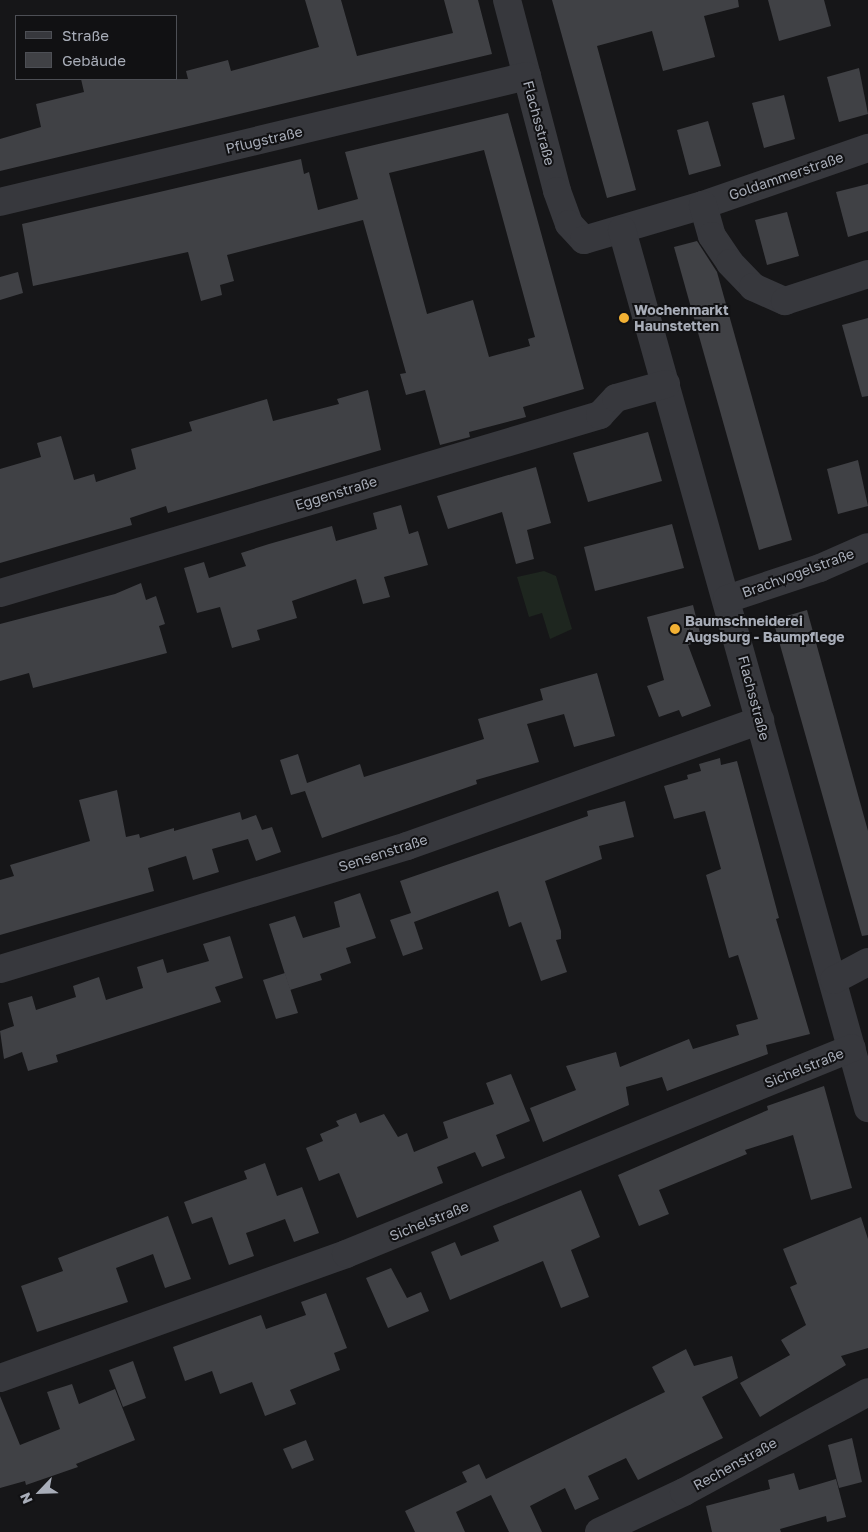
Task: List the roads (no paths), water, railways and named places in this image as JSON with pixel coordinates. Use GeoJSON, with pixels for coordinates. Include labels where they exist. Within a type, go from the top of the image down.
{"type":"FeatureCollection","features":[{"type":"Feature","properties":{"kind":"street","name":"Flachsstraße"},"geometry":{"type":"LineString","coordinates":[[507,0],[557,191],[569,224],[584,240]]}},
{"type":"Feature","properties":{"kind":"street","name":"Pflugstraße"},"geometry":{"type":"LineString","coordinates":[[0,202],[527,76]]}},
{"type":"Feature","properties":{"kind":"street","name":"Goldammerstraße"},"geometry":{"type":"LineString","coordinates":[[584,240],[703,204],[868,148]]}},
{"type":"Feature","properties":{"kind":"street"},"geometry":{"type":"LineString","coordinates":[[703,204],[712,236],[730,263],[753,287],[785,301],[868,274]]}},
{"type":"Feature","properties":{"kind":"street","name":"Flachsstraße"},"geometry":{"type":"LineString","coordinates":[[622,230],[834,980],[868,1108]]}},
{"type":"Feature","properties":{"kind":"street","name":"Eggenstraße"},"geometry":{"type":"LineString","coordinates":[[0,593],[600,415],[616,398],[666,384]]}},
{"type":"Feature","properties":{"kind":"street","name":"Brachvogelstraße"},"geometry":{"type":"LineString","coordinates":[[727,599],[820,568],[868,547]]}},
{"type":"Feature","properties":{"kind":"street","name":"Sensenstraße"},"geometry":{"type":"LineString","coordinates":[[0,969],[407,846],[760,720]]}},
{"type":"Feature","properties":{"kind":"street"},"geometry":{"type":"LineString","coordinates":[[834,980],[868,962]]}},
{"type":"Feature","properties":{"kind":"street","name":"Sichelstraße"},"geometry":{"type":"LineString","coordinates":[[0,1378],[346,1254],[852,1048]]}},
{"type":"Feature","properties":{"kind":"street","name":"Rechenstraße"},"geometry":{"type":"LineString","coordinates":[[599,1532],[684,1492],[868,1392]]}},
{"type":"Feature","properties":{"kind":"place","name":"Wochenmarkt Haunstetten"},"geometry":{"type":"Point","coordinates":[624,318]}},
{"type":"Feature","properties":{"kind":"place","name":"Baumschneiderei Augsburg - Baumpflege"},"geometry":{"type":"Point","coordinates":[675,629]}}]}
